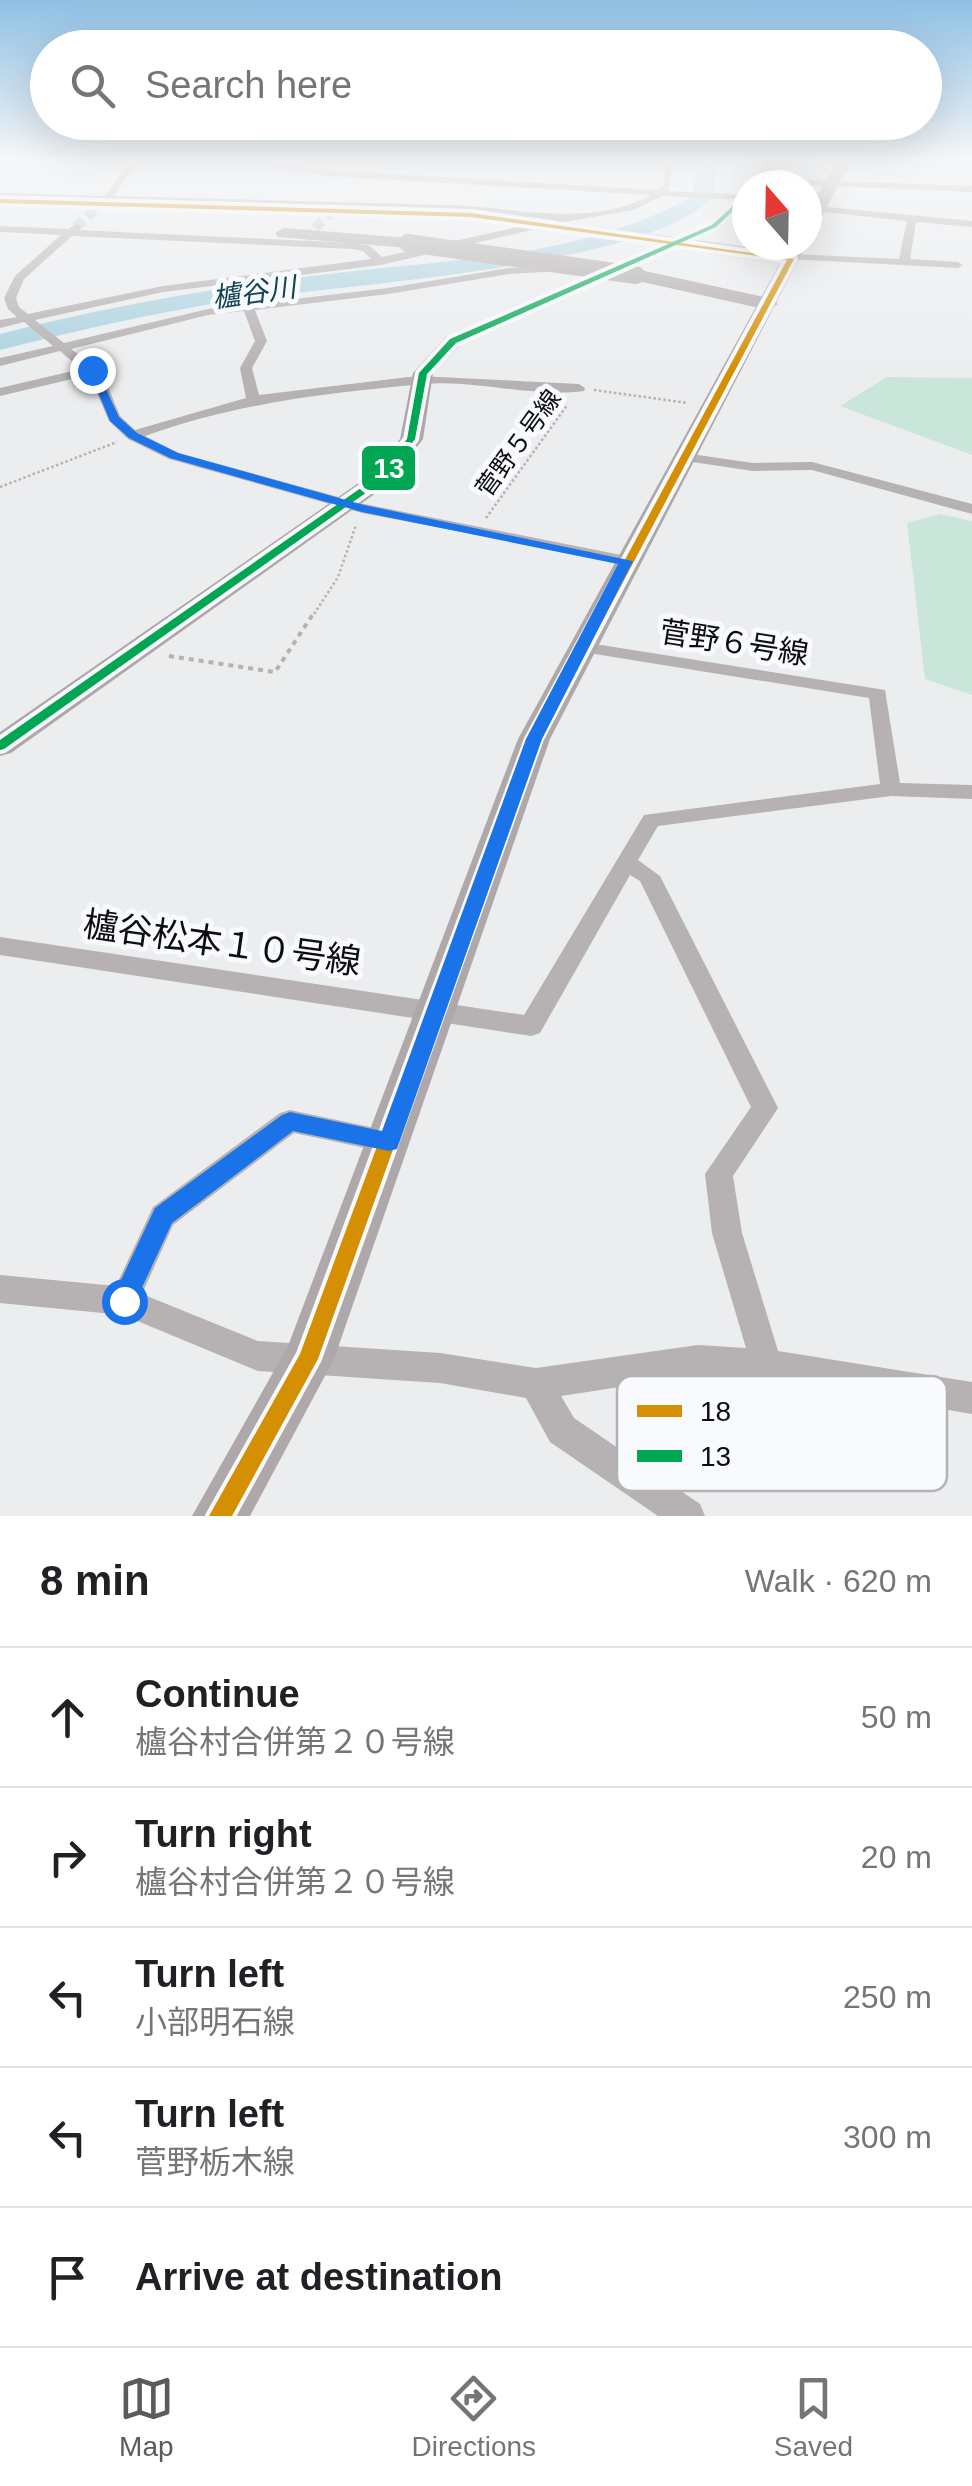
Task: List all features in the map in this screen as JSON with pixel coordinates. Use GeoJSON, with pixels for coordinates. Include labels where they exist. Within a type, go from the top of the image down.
{"type":"FeatureCollection","features":[{"type":"Feature","properties":{"kind":"highway"},"geometry":{"type":"LineString","coordinates":[[228,230],[408,243],[636,275],[768,304]]}},
{"type":"Feature","properties":{"kind":"highway"},"geometry":{"type":"LineString","coordinates":[[617,230],[732,247]]}},
{"type":"Feature","properties":{"kind":"main road"},"geometry":{"type":"LineString","coordinates":[[0,746],[355,506],[403,455],[413,426],[417,381],[426,362],[453,342],[707,230]]}},
{"type":"Feature","properties":{"kind":"main road"},"geometry":{"type":"LineString","coordinates":[[220,1516],[308,1359],[534,739],[626,561],[791,260]]}},
{"type":"Feature","properties":{"kind":"street"},"geometry":{"type":"LineString","coordinates":[[72,230],[11,289],[14,309],[92,370],[114,418],[133,436],[174,456],[355,506],[626,561]]}},
{"type":"Feature","properties":{"kind":"street"},"geometry":{"type":"LineString","coordinates":[[103,230],[366,248],[381,262]]}},
{"type":"Feature","properties":{"kind":"street"},"geometry":{"type":"LineString","coordinates":[[0,324],[179,286],[381,262],[517,230]]}},
{"type":"Feature","properties":{"kind":"street"},"geometry":{"type":"LineString","coordinates":[[904,261],[910,230]]}},
{"type":"Feature","properties":{"kind":"street"},"geometry":{"type":"LineString","coordinates":[[822,256],[958,265]]}},
{"type":"Feature","properties":{"kind":"street"},"geometry":{"type":"LineString","coordinates":[[0,362],[208,312],[509,271],[571,268],[607,273]]}},
{"type":"Feature","properties":{"kind":"street"},"geometry":{"type":"LineString","coordinates":[[248,308],[260,342],[246,368],[253,398]]}},
{"type":"Feature","properties":{"kind":"street"},"geometry":{"type":"LineString","coordinates":[[0,392],[92,370]]}},
{"type":"Feature","properties":{"kind":"street"},"geometry":{"type":"LineString","coordinates":[[133,436],[186,415],[253,398],[351,384],[417,381],[580,388]]}},
{"type":"Feature","properties":{"kind":"street"},"geometry":{"type":"LineString","coordinates":[[684,457],[753,466],[812,466],[972,509]]}},
{"type":"Feature","properties":{"kind":"street","name":"菅野６号線"},"geometry":{"type":"LineString","coordinates":[[582,647],[878,694],[891,789]]}},
{"type":"Feature","properties":{"kind":"street"},"geometry":{"type":"LineString","coordinates":[[766,1364],[727,1233],[719,1174],[765,1108],[649,876],[626,864],[652,820],[891,789],[972,792]]}},
{"type":"Feature","properties":{"kind":"street","name":"櫨谷松本１０号線"},"geometry":{"type":"LineString","coordinates":[[0,946],[532,1026],[626,864]]}},
{"type":"Feature","properties":{"kind":"street"},"geometry":{"type":"LineString","coordinates":[[124,1301],[163,1216],[290,1121],[389,1142]]}},
{"type":"Feature","properties":{"kind":"street"},"geometry":{"type":"LineString","coordinates":[[0,1289],[124,1301],[258,1356],[440,1368],[536,1384],[698,1360],[766,1364],[839,1376]]}},
{"type":"Feature","properties":{"kind":"street"},"geometry":{"type":"LineString","coordinates":[[536,1384],[562,1430],[617,1468]]}},
{"type":"Feature","properties":{"kind":"street"},"geometry":{"type":"LineString","coordinates":[[947,1394],[972,1398]]}},
{"type":"Feature","properties":{"kind":"street"},"geometry":{"type":"LineString","coordinates":[[651,1491],[688,1516]]}},
{"type":"Feature","properties":{"kind":"path","name":"菅野５号線"},"geometry":{"type":"LineString","coordinates":[[476,531],[580,388],[713,406]]}},
{"type":"Feature","properties":{"kind":"path"},"geometry":{"type":"LineString","coordinates":[[0,487],[133,436]]}},
{"type":"Feature","properties":{"kind":"path"},"geometry":{"type":"LineString","coordinates":[[140,651],[275,672],[338,576],[355,506]]}},
{"type":"Feature","properties":{"kind":"green space"},"geometry":{"type":"Polygon","coordinates":[[[887,377],[972,378],[972,455],[840,406],[887,377]]]}},
{"type":"Feature","properties":{"kind":"green space"},"geometry":{"type":"Polygon","coordinates":[[[940,514],[972,521],[972,695],[925,679],[907,523],[940,514]]]}},
{"type":"Feature","properties":{"kind":"waterway","name":"櫨谷川"},"geometry":{"type":"LineString","coordinates":[[0,342],[182,302],[539,254],[639,230]]}},
{"type":"Feature","properties":{"kind":"tunnel"},"geometry":{"type":"LineString","coordinates":[[305,239],[314,230]]}},
{"type":"Feature","properties":{"kind":"transit line","name":"18"},"geometry":{"type":"LineString","coordinates":[[220,1516],[308,1359],[534,739],[791,259],[578,230]]}},
{"type":"Feature","properties":{"kind":"transit line","name":"13"},"geometry":{"type":"LineString","coordinates":[[0,746],[381,478],[411,439],[423,373],[453,341],[705,230]]}},
{"type":"Feature","properties":{"kind":"route"},"geometry":{"type":"LineString","coordinates":[[92,370],[114,418],[133,436],[174,456],[362,508],[626,561],[534,739],[433,1010],[389,1142],[290,1121],[163,1216],[124,1301]]}}]}
